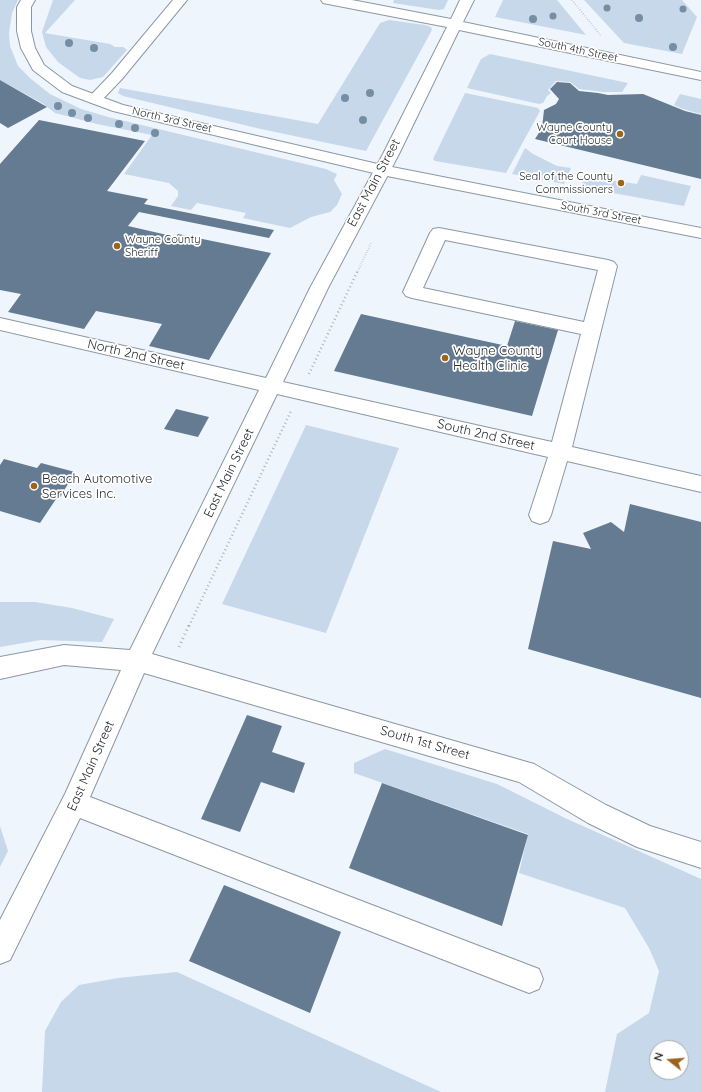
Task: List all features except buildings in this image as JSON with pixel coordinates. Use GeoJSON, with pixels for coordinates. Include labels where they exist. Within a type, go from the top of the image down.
{"type":"FeatureCollection","features":[{"type":"Feature","properties":{"kind":"street","name":"North 3rd Street"},"geometry":{"type":"LineString","coordinates":[[28,0],[24,7],[24,31],[28,48],[38,67],[67,89],[118,108],[382,170]]}},
{"type":"Feature","properties":{"kind":"street"},"geometry":{"type":"LineString","coordinates":[[95,99],[117,76],[180,0]]}},
{"type":"Feature","properties":{"kind":"street","name":"South 4th Street"},"geometry":{"type":"LineString","coordinates":[[328,0],[383,4],[455,25],[701,76]]}},
{"type":"Feature","properties":{"kind":"street","name":"East Main Street"},"geometry":{"type":"LineString","coordinates":[[0,950],[74,803],[137,661],[322,281],[382,170],[468,0]]}},
{"type":"Feature","properties":{"kind":"street","name":"South 3rd Street"},"geometry":{"type":"LineString","coordinates":[[382,170],[701,233]]}},
{"type":"Feature","properties":{"kind":"street"},"geometry":{"type":"LineString","coordinates":[[540,516],[560,452],[592,330],[608,266],[439,233],[412,292],[592,330]]}},
{"type":"Feature","properties":{"kind":"street","name":"North 2nd Street"},"geometry":{"type":"LineString","coordinates":[[0,324],[271,385]]}},
{"type":"Feature","properties":{"kind":"street","name":"South 2nd Street"},"geometry":{"type":"LineString","coordinates":[[271,385],[701,484]]}},
{"type":"Feature","properties":{"kind":"street","name":"South 1st Street"},"geometry":{"type":"LineString","coordinates":[[0,668],[64,656],[137,661],[168,669],[526,772],[597,814],[646,838],[701,854]]}},
{"type":"Feature","properties":{"kind":"street"},"geometry":{"type":"LineString","coordinates":[[74,803],[529,979]]}},
{"type":"Feature","properties":{"kind":"path"},"geometry":{"type":"LineString","coordinates":[[309,374],[374,237]]}},
{"type":"Feature","properties":{"kind":"path"},"geometry":{"type":"LineString","coordinates":[[168,669],[287,418]]}},
{"type":"Feature","properties":{"kind":"shaded area"},"geometry":{"type":"Polygon","coordinates":[[[0,0],[18,0],[12,13],[9,33],[10,46],[18,66],[31,79],[50,94],[81,109],[108,117],[326,169],[337,174],[334,180],[342,194],[337,205],[330,212],[311,217],[290,228],[243,218],[246,213],[197,203],[191,210],[171,206],[178,196],[178,191],[169,183],[124,174],[152,135],[97,124],[55,113],[42,103],[0,80],[0,0]]]}},
{"type":"Feature","properties":{"kind":"shaded area"},"geometry":{"type":"Polygon","coordinates":[[[53,0],[75,0],[45,33],[110,44],[115,47],[123,47],[127,50],[103,77],[90,80],[80,78],[58,62],[46,47],[42,32],[53,0]]]}},
{"type":"Feature","properties":{"kind":"shaded area"},"geometry":{"type":"Polygon","coordinates":[[[394,0],[448,0],[444,9],[439,10],[393,3],[394,0]]]}},
{"type":"Feature","properties":{"kind":"shaded area"},"geometry":{"type":"Polygon","coordinates":[[[503,0],[557,0],[586,35],[495,17],[503,0]]]}},
{"type":"Feature","properties":{"kind":"shaded area"},"geometry":{"type":"Polygon","coordinates":[[[584,0],[682,0],[697,17],[682,54],[624,43],[584,0]]]}},
{"type":"Feature","properties":{"kind":"shaded area"},"geometry":{"type":"Polygon","coordinates":[[[389,20],[425,25],[431,27],[432,30],[366,151],[261,129],[123,96],[118,93],[120,88],[318,124],[380,23],[389,20]]]}},
{"type":"Feature","properties":{"kind":"shaded area"},"geometry":{"type":"Polygon","coordinates":[[[490,54],[628,83],[622,92],[604,92],[579,89],[570,82],[556,81],[548,90],[551,93],[547,96],[543,103],[539,104],[467,88],[481,59],[490,54]]]}},
{"type":"Feature","properties":{"kind":"shaded area"},"geometry":{"type":"Polygon","coordinates":[[[465,93],[538,108],[540,111],[506,173],[435,161],[433,159],[465,93]]]}},
{"type":"Feature","properties":{"kind":"shaded area"},"geometry":{"type":"Polygon","coordinates":[[[680,94],[701,99],[701,114],[674,105],[680,94]]]}},
{"type":"Feature","properties":{"kind":"shaded area"},"geometry":{"type":"Polygon","coordinates":[[[525,148],[533,154],[557,166],[571,168],[564,184],[512,174],[525,148]]]}},
{"type":"Feature","properties":{"kind":"shaded area"},"geometry":{"type":"Polygon","coordinates":[[[641,175],[691,186],[684,206],[580,187],[583,182],[602,179],[637,184],[641,175]]]}},
{"type":"Feature","properties":{"kind":"shaded area"},"geometry":{"type":"Polygon","coordinates":[[[306,425],[399,448],[326,633],[222,604],[306,425]]]}},
{"type":"Feature","properties":{"kind":"shaded area"},"geometry":{"type":"Polygon","coordinates":[[[0,602],[35,602],[72,608],[114,619],[102,642],[41,640],[0,647],[0,602]]]}},
{"type":"Feature","properties":{"kind":"shaded area"},"geometry":{"type":"Polygon","coordinates":[[[385,749],[497,784],[565,818],[701,879],[701,1092],[605,1092],[617,1034],[649,1013],[659,971],[649,948],[625,908],[519,873],[528,834],[354,773],[354,763],[385,749]]]}},
{"type":"Feature","properties":{"kind":"shaded area"},"geometry":{"type":"Polygon","coordinates":[[[0,826],[8,851],[0,867],[0,826]]]}},
{"type":"Feature","properties":{"kind":"shaded area"},"geometry":{"type":"Polygon","coordinates":[[[177,972],[441,1092],[42,1092],[45,1031],[61,1002],[79,985],[118,978],[177,972]]]}},
{"type":"Feature","properties":{"kind":"place","name":"Wayne County Court House"},"geometry":{"type":"Point","coordinates":[620,134]}},
{"type":"Feature","properties":{"kind":"place","name":"Seal of the County Commissioners"},"geometry":{"type":"Point","coordinates":[621,183]}},
{"type":"Feature","properties":{"kind":"place","name":"Wayne County Sheriff"},"geometry":{"type":"Point","coordinates":[117,246]}},
{"type":"Feature","properties":{"kind":"place","name":"Wayne County Health Clinic"},"geometry":{"type":"Point","coordinates":[445,358]}},
{"type":"Feature","properties":{"kind":"place","name":"Beach Automotive Services Inc."},"geometry":{"type":"Point","coordinates":[34,486]}}]}
